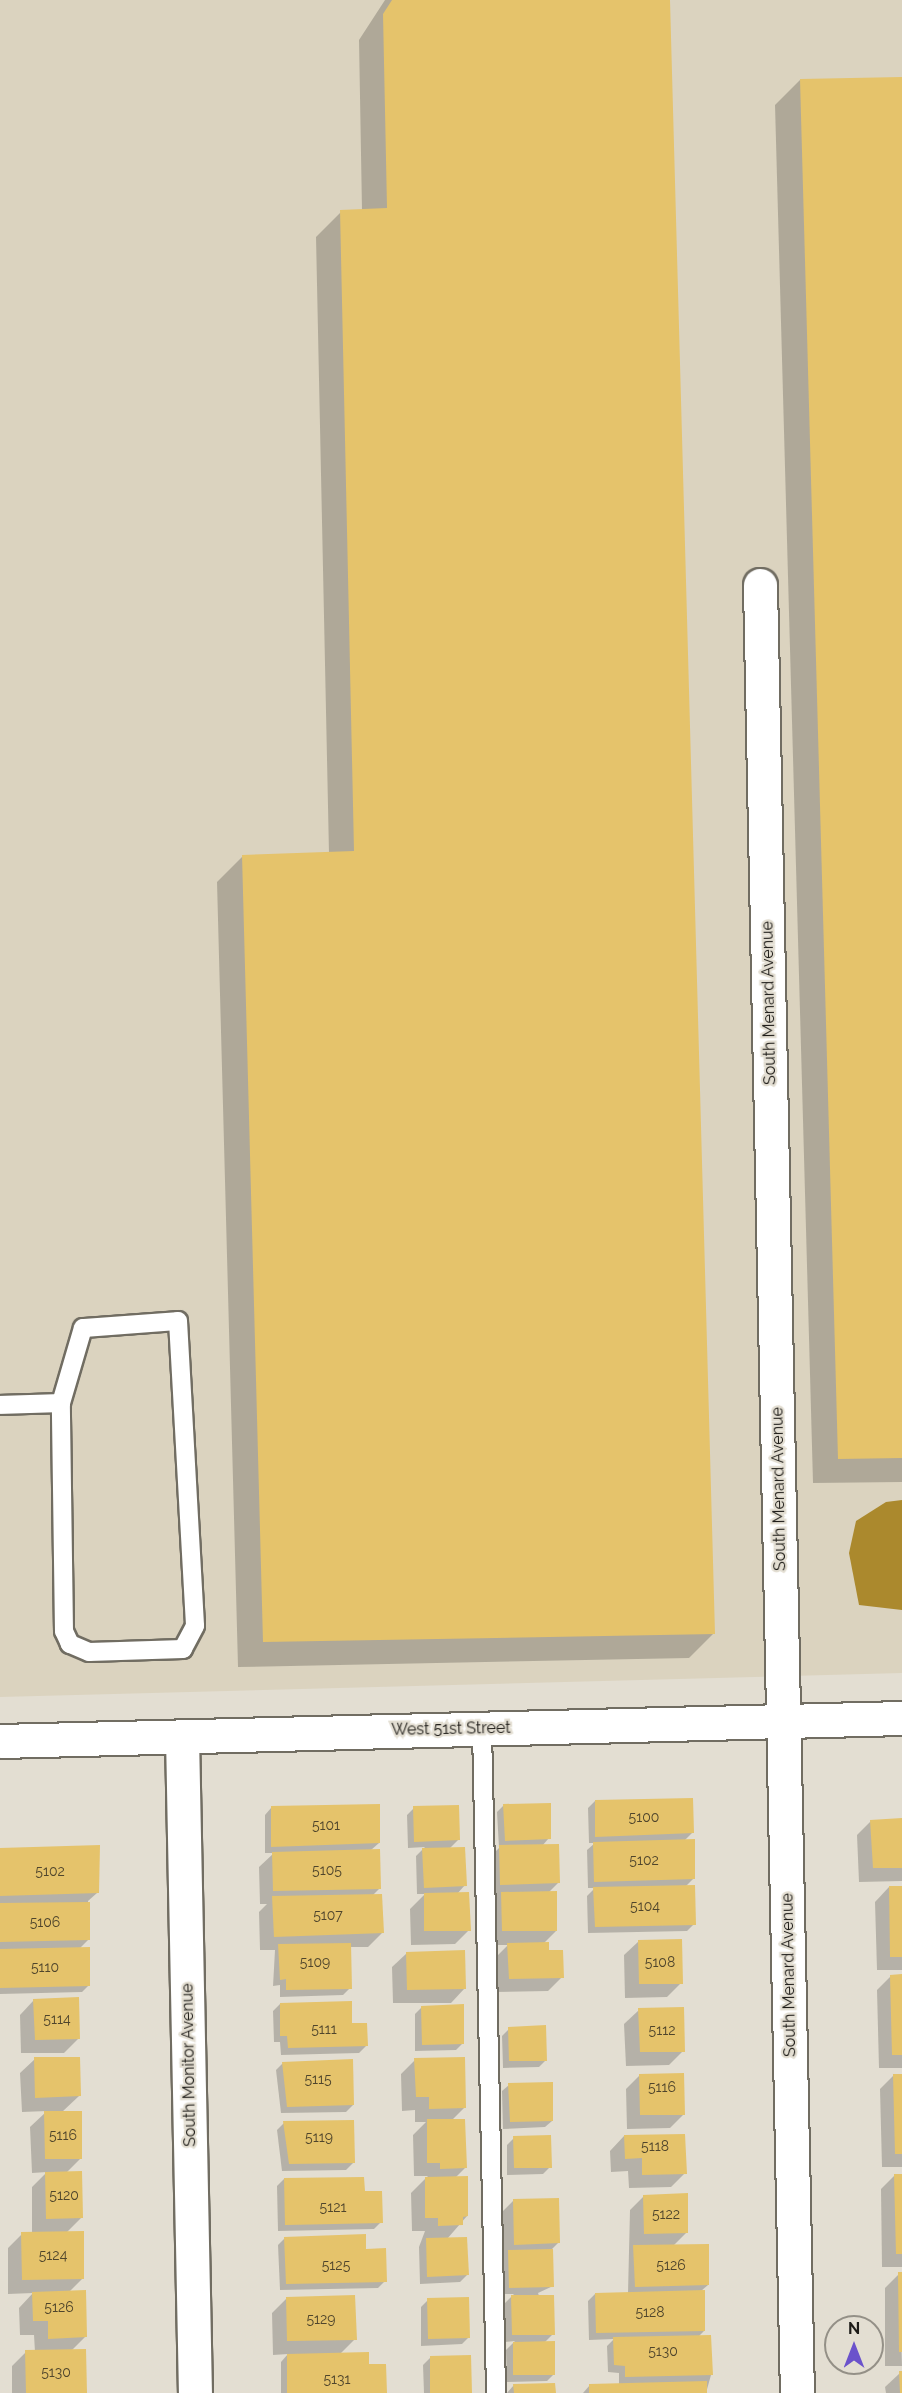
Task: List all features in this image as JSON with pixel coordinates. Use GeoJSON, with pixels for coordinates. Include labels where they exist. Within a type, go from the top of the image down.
{"type":"FeatureCollection","features":[{"type":"Feature","properties":{"kind":"street","name":"South Menard Avenue"},"geometry":{"type":"LineString","coordinates":[[760,585],[797,2393]]}},
{"type":"Feature","properties":{"kind":"street","name":"West 51st Street"},"geometry":{"type":"LineString","coordinates":[[0,1741],[902,1718]]}},
{"type":"Feature","properties":{"kind":"street","name":"South Monitor Avenue"},"geometry":{"type":"LineString","coordinates":[[182,1736],[195,2393]]}},
{"type":"Feature","properties":{"kind":"lane"},"geometry":{"type":"LineString","coordinates":[[178,1321],[195,1626],[183,1650],[89,1652],[70,1644],[64,1631],[62,1403],[83,1328],[178,1321]]}},
{"type":"Feature","properties":{"kind":"lane"},"geometry":{"type":"LineString","coordinates":[[0,1405],[62,1403]]}},
{"type":"Feature","properties":{"kind":"lane"},"geometry":{"type":"LineString","coordinates":[[482,1728],[496,2393]]}},
{"type":"Feature","properties":{"kind":"shaded area"},"geometry":{"type":"Polygon","coordinates":[[[0,0],[902,0],[902,1673],[0,1697],[0,0]]]}},
{"type":"Feature","properties":{"kind":"shaded area"},"geometry":{"type":"Polygon","coordinates":[[[902,1500],[902,1610],[859,1605],[849,1553],[856,1521],[886,1502],[902,1500]]]}},
{"type":"Feature","properties":{"kind":"building"},"geometry":{"type":"Polygon","coordinates":[[[392,0],[670,0],[715,1634],[263,1642],[242,855],[354,851],[340,210],[387,208],[383,14],[392,0]]]}},
{"type":"Feature","properties":{"kind":"building"},"geometry":{"type":"Polygon","coordinates":[[[902,77],[902,1458],[838,1459],[800,79],[902,77]]]}},
{"type":"Feature","properties":{"kind":"building"},"geometry":{"type":"Polygon","coordinates":[[[693,1798],[694,1833],[595,1837],[595,1800],[693,1798]]]}},
{"type":"Feature","properties":{"kind":"building"},"geometry":{"type":"Polygon","coordinates":[[[551,1803],[551,1839],[505,1841],[503,1804],[551,1803]]]}},
{"type":"Feature","properties":{"kind":"building"},"geometry":{"type":"Polygon","coordinates":[[[380,1804],[380,1843],[271,1847],[271,1806],[380,1804]]]}},
{"type":"Feature","properties":{"kind":"building"},"geometry":{"type":"Polygon","coordinates":[[[459,1805],[460,1840],[414,1842],[413,1806],[459,1805]]]}},
{"type":"Feature","properties":{"kind":"building"},"geometry":{"type":"Polygon","coordinates":[[[902,1818],[902,1868],[873,1868],[870,1820],[902,1818]]]}},
{"type":"Feature","properties":{"kind":"building"},"geometry":{"type":"Polygon","coordinates":[[[695,1839],[695,1879],[594,1882],[593,1842],[695,1839]]]}},
{"type":"Feature","properties":{"kind":"building"},"geometry":{"type":"Polygon","coordinates":[[[559,1844],[560,1883],[500,1885],[499,1845],[559,1844]]]}},
{"type":"Feature","properties":{"kind":"building"},"geometry":{"type":"Polygon","coordinates":[[[100,1845],[99,1893],[0,1896],[0,1848],[100,1845]]]}},
{"type":"Feature","properties":{"kind":"building"},"geometry":{"type":"Polygon","coordinates":[[[465,1847],[467,1886],[424,1888],[422,1848],[465,1847]]]}},
{"type":"Feature","properties":{"kind":"building"},"geometry":{"type":"Polygon","coordinates":[[[380,1849],[381,1889],[273,1891],[272,1852],[380,1849]]]}},
{"type":"Feature","properties":{"kind":"building"},"geometry":{"type":"Polygon","coordinates":[[[695,1885],[696,1925],[595,1927],[593,1887],[695,1885]]]}},
{"type":"Feature","properties":{"kind":"building"},"geometry":{"type":"Polygon","coordinates":[[[889,1886],[902,1886],[902,1957],[890,1957],[889,1886]]]}},
{"type":"Feature","properties":{"kind":"building"},"geometry":{"type":"Polygon","coordinates":[[[557,1891],[557,1931],[502,1931],[501,1892],[557,1891]]]}},
{"type":"Feature","properties":{"kind":"building"},"geometry":{"type":"Polygon","coordinates":[[[469,1892],[471,1931],[424,1931],[424,1893],[469,1892]]]}},
{"type":"Feature","properties":{"kind":"building"},"geometry":{"type":"Polygon","coordinates":[[[382,1894],[384,1933],[274,1937],[272,1896],[382,1894]]]}},
{"type":"Feature","properties":{"kind":"building"},"geometry":{"type":"Polygon","coordinates":[[[90,1902],[90,1940],[0,1942],[0,1903],[90,1902]]]}},
{"type":"Feature","properties":{"kind":"building"},"geometry":{"type":"Polygon","coordinates":[[[682,1939],[683,1984],[639,1984],[638,1940],[682,1939]]]}},
{"type":"Feature","properties":{"kind":"building"},"geometry":{"type":"Polygon","coordinates":[[[549,1942],[549,1950],[563,1950],[564,1978],[509,1979],[507,1943],[549,1942]]]}},
{"type":"Feature","properties":{"kind":"building"},"geometry":{"type":"Polygon","coordinates":[[[351,1943],[352,1989],[286,1990],[286,1979],[280,1980],[278,1944],[351,1943]]]}},
{"type":"Feature","properties":{"kind":"building"},"geometry":{"type":"Polygon","coordinates":[[[90,1947],[90,1986],[0,1988],[0,1949],[90,1947]]]}},
{"type":"Feature","properties":{"kind":"building"},"geometry":{"type":"Polygon","coordinates":[[[465,1950],[466,1989],[407,1990],[406,1952],[465,1950]]]}},
{"type":"Feature","properties":{"kind":"building"},"geometry":{"type":"Polygon","coordinates":[[[902,1974],[902,2055],[892,2055],[890,1975],[902,1974]]]}},
{"type":"Feature","properties":{"kind":"building"},"geometry":{"type":"Polygon","coordinates":[[[79,1997],[80,2039],[35,2040],[33,1999],[79,1997]]]}},
{"type":"Feature","properties":{"kind":"building"},"geometry":{"type":"Polygon","coordinates":[[[352,2001],[352,2023],[367,2023],[368,2046],[288,2048],[287,2036],[280,2036],[280,2003],[352,2001]]]}},
{"type":"Feature","properties":{"kind":"building"},"geometry":{"type":"Polygon","coordinates":[[[464,2004],[464,2044],[422,2045],[421,2006],[464,2004]]]}},
{"type":"Feature","properties":{"kind":"building"},"geometry":{"type":"Polygon","coordinates":[[[684,2007],[685,2052],[640,2052],[638,2008],[684,2007]]]}},
{"type":"Feature","properties":{"kind":"building"},"geometry":{"type":"Polygon","coordinates":[[[546,2025],[547,2061],[509,2061],[508,2027],[546,2025]]]}},
{"type":"Feature","properties":{"kind":"building"},"geometry":{"type":"Polygon","coordinates":[[[34,2057],[80,2057],[81,2096],[35,2098],[34,2057]]]}},
{"type":"Feature","properties":{"kind":"building"},"geometry":{"type":"Polygon","coordinates":[[[465,2057],[466,2108],[429,2109],[429,2097],[416,2097],[414,2058],[465,2057]]]}},
{"type":"Feature","properties":{"kind":"building"},"geometry":{"type":"Polygon","coordinates":[[[353,2059],[354,2105],[287,2107],[282,2062],[353,2059]]]}},
{"type":"Feature","properties":{"kind":"building"},"geometry":{"type":"Polygon","coordinates":[[[684,2073],[685,2115],[640,2115],[639,2074],[684,2073]]]}},
{"type":"Feature","properties":{"kind":"building"},"geometry":{"type":"Polygon","coordinates":[[[893,2074],[902,2074],[902,2154],[895,2154],[893,2074]]]}},
{"type":"Feature","properties":{"kind":"building"},"geometry":{"type":"Polygon","coordinates":[[[553,2082],[553,2121],[510,2122],[508,2083],[553,2082]]]}},
{"type":"Feature","properties":{"kind":"building"},"geometry":{"type":"Polygon","coordinates":[[[44,2111],[82,2111],[82,2159],[45,2159],[44,2111]]]}},
{"type":"Feature","properties":{"kind":"building"},"geometry":{"type":"Polygon","coordinates":[[[427,2119],[465,2119],[467,2168],[440,2169],[440,2163],[427,2163],[427,2119]]]}},
{"type":"Feature","properties":{"kind":"building"},"geometry":{"type":"Polygon","coordinates":[[[354,2120],[355,2163],[289,2164],[283,2121],[354,2120]]]}},
{"type":"Feature","properties":{"kind":"building"},"geometry":{"type":"Polygon","coordinates":[[[685,2134],[687,2174],[642,2175],[642,2158],[625,2159],[624,2135],[685,2134]]]}},
{"type":"Feature","properties":{"kind":"building"},"geometry":{"type":"Polygon","coordinates":[[[551,2135],[552,2168],[514,2168],[513,2136],[551,2135]]]}},
{"type":"Feature","properties":{"kind":"building"},"geometry":{"type":"Polygon","coordinates":[[[82,2171],[83,2218],[46,2219],[45,2172],[82,2171]]]}},
{"type":"Feature","properties":{"kind":"building"},"geometry":{"type":"Polygon","coordinates":[[[894,2174],[902,2174],[902,2254],[896,2254],[894,2174]]]}},
{"type":"Feature","properties":{"kind":"building"},"geometry":{"type":"Polygon","coordinates":[[[468,2176],[468,2216],[463,2217],[463,2225],[438,2226],[438,2218],[425,2218],[425,2177],[468,2176]]]}},
{"type":"Feature","properties":{"kind":"building"},"geometry":{"type":"Polygon","coordinates":[[[364,2177],[365,2191],[382,2191],[383,2223],[285,2225],[284,2178],[364,2177]]]}},
{"type":"Feature","properties":{"kind":"building"},"geometry":{"type":"Polygon","coordinates":[[[688,2193],[688,2233],[644,2234],[643,2195],[688,2193]]]}},
{"type":"Feature","properties":{"kind":"building"},"geometry":{"type":"Polygon","coordinates":[[[559,2198],[560,2243],[514,2245],[513,2199],[559,2198]]]}},
{"type":"Feature","properties":{"kind":"building"},"geometry":{"type":"Polygon","coordinates":[[[84,2231],[84,2279],[22,2280],[21,2232],[84,2231]]]}},
{"type":"Feature","properties":{"kind":"building"},"geometry":{"type":"Polygon","coordinates":[[[366,2234],[366,2249],[386,2248],[387,2282],[286,2284],[284,2237],[366,2234]]]}},
{"type":"Feature","properties":{"kind":"building"},"geometry":{"type":"Polygon","coordinates":[[[467,2237],[469,2275],[427,2277],[426,2238],[467,2237]]]}},
{"type":"Feature","properties":{"kind":"building"},"geometry":{"type":"Polygon","coordinates":[[[709,2244],[709,2285],[635,2287],[633,2245],[709,2244]]]}},
{"type":"Feature","properties":{"kind":"building"},"geometry":{"type":"Polygon","coordinates":[[[553,2249],[554,2287],[509,2288],[508,2250],[553,2249]]]}},
{"type":"Feature","properties":{"kind":"building"},"geometry":{"type":"Polygon","coordinates":[[[898,2272],[902,2272],[902,2352],[899,2352],[898,2272]]]}},
{"type":"Feature","properties":{"kind":"building"},"geometry":{"type":"Polygon","coordinates":[[[86,2290],[87,2337],[48,2339],[48,2321],[33,2321],[32,2292],[86,2290]]]}},
{"type":"Feature","properties":{"kind":"building"},"geometry":{"type":"Polygon","coordinates":[[[705,2290],[705,2331],[596,2333],[595,2293],[705,2290]]]}},
{"type":"Feature","properties":{"kind":"building"},"geometry":{"type":"Polygon","coordinates":[[[355,2295],[357,2340],[287,2341],[286,2297],[355,2295]]]}},
{"type":"Feature","properties":{"kind":"building"},"geometry":{"type":"Polygon","coordinates":[[[511,2295],[554,2295],[555,2335],[512,2335],[511,2295]]]}},
{"type":"Feature","properties":{"kind":"building"},"geometry":{"type":"Polygon","coordinates":[[[469,2297],[470,2338],[428,2339],[427,2298],[469,2297]]]}},
{"type":"Feature","properties":{"kind":"building"},"geometry":{"type":"Polygon","coordinates":[[[711,2335],[713,2375],[625,2377],[625,2366],[614,2365],[613,2337],[711,2335]]]}},
{"type":"Feature","properties":{"kind":"building"},"geometry":{"type":"Polygon","coordinates":[[[555,2341],[555,2375],[513,2375],[513,2342],[555,2341]]]}},
{"type":"Feature","properties":{"kind":"building"},"geometry":{"type":"Polygon","coordinates":[[[86,2349],[87,2393],[26,2393],[25,2350],[86,2349]]]}},
{"type":"Feature","properties":{"kind":"building"},"geometry":{"type":"Polygon","coordinates":[[[369,2352],[369,2364],[386,2364],[387,2393],[287,2393],[287,2354],[369,2352]]]}},
{"type":"Feature","properties":{"kind":"building"},"geometry":{"type":"Polygon","coordinates":[[[471,2355],[472,2393],[430,2393],[430,2356],[471,2355]]]}},
{"type":"Feature","properties":{"kind":"building"},"geometry":{"type":"Polygon","coordinates":[[[899,2371],[902,2371],[902,2393],[900,2393],[899,2371]]]}},
{"type":"Feature","properties":{"kind":"building"},"geometry":{"type":"Polygon","coordinates":[[[707,2381],[707,2393],[589,2393],[589,2384],[707,2381]]]}},
{"type":"Feature","properties":{"kind":"building"},"geometry":{"type":"Polygon","coordinates":[[[555,2383],[556,2393],[514,2393],[513,2384],[555,2383]]]}}]}
